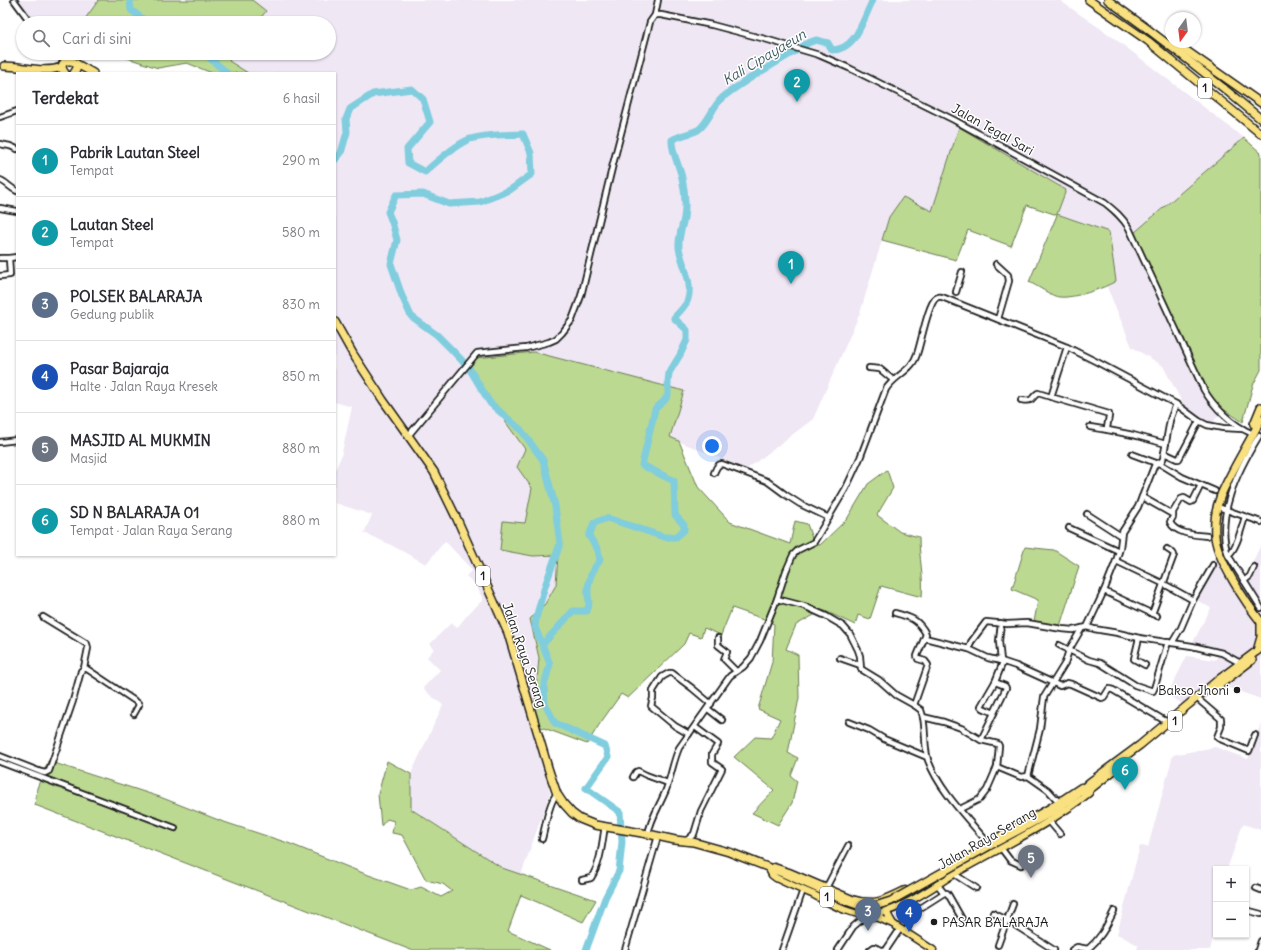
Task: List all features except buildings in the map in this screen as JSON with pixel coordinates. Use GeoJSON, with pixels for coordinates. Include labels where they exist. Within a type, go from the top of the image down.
{"type":"FeatureCollection","features":[{"type":"Feature","properties":{"kind":"highway","name":"1"},"geometry":{"type":"LineString","coordinates":[[1089,0],[1148,41],[1261,134]]}},
{"type":"Feature","properties":{"kind":"highway","name":"1"},"geometry":{"type":"LineString","coordinates":[[1108,0],[1156,34],[1261,119]]}},
{"type":"Feature","properties":{"kind":"highway"},"geometry":{"type":"LineString","coordinates":[[1156,34],[1165,38]]}},
{"type":"Feature","properties":{"kind":"highway"},"geometry":{"type":"LineString","coordinates":[[1148,41],[1261,139]]}},
{"type":"Feature","properties":{"kind":"highway"},"geometry":{"type":"LineString","coordinates":[[1183,48],[1261,103]]}},
{"type":"Feature","properties":{"kind":"highway"},"geometry":{"type":"LineString","coordinates":[[2,66],[64,70],[63,63],[71,60],[91,72]]}},
{"type":"Feature","properties":{"kind":"highway"},"geometry":{"type":"LineString","coordinates":[[74,72],[76,69],[75,63]]}},
{"type":"Feature","properties":{"kind":"highway"},"geometry":{"type":"LineString","coordinates":[[2,66],[30,72]]}},
{"type":"Feature","properties":{"kind":"highway","name":"Jalan Raya Serang"},"geometry":{"type":"LineString","coordinates":[[336,324],[364,371],[434,472],[444,491],[499,610],[512,645],[557,794],[572,813],[580,819],[607,827],[693,842],[729,852],[785,876],[855,909],[872,911],[882,909],[918,891],[1036,825],[1075,799],[1167,722],[1182,713]]}},
{"type":"Feature","properties":{"kind":"highway"},"geometry":{"type":"LineString","coordinates":[[1255,435],[1261,407]]}},
{"type":"Feature","properties":{"kind":"highway"},"geometry":{"type":"LineString","coordinates":[[1260,651],[1260,620],[1240,591],[1222,559],[1215,537],[1215,526],[1221,495],[1255,435],[1261,419]]}},
{"type":"Feature","properties":{"kind":"highway","name":"Jalan Raya Serang"},"geometry":{"type":"LineString","coordinates":[[1105,774],[1223,682],[1260,651]]}},
{"type":"Feature","properties":{"kind":"main road"},"geometry":{"type":"LineString","coordinates":[[933,950],[893,924],[870,914],[850,911],[776,878],[772,875],[770,870],[776,868],[789,872],[860,902],[869,903],[885,900],[975,850],[1105,774]]}},
{"type":"Feature","properties":{"kind":"main road"},"geometry":{"type":"LineString","coordinates":[[870,914],[886,911],[907,902],[1049,821],[1090,793],[1105,774]]}},
{"type":"Feature","properties":{"kind":"main road"},"geometry":{"type":"LineString","coordinates":[[975,850],[981,852],[982,859]]}},
{"type":"Feature","properties":{"kind":"main road"},"geometry":{"type":"LineString","coordinates":[[904,890],[906,890],[908,894],[907,902]]}},
{"type":"Feature","properties":{"kind":"main road"},"geometry":{"type":"LineString","coordinates":[[885,900],[886,911],[893,924]]}},
{"type":"Feature","properties":{"kind":"street"},"geometry":{"type":"LineString","coordinates":[[14,0],[26,16]]}},
{"type":"Feature","properties":{"kind":"street"},"geometry":{"type":"LineString","coordinates":[[408,436],[477,353],[526,348],[549,342],[562,334],[572,320],[581,296],[613,164],[650,22],[655,15],[658,0]]}},
{"type":"Feature","properties":{"kind":"street","name":"Jalan Tegal Sari"},"geometry":{"type":"LineString","coordinates":[[655,15],[712,26],[819,55],[948,116],[1105,203],[1117,212],[1129,228],[1208,397],[1223,414],[1243,430],[1255,435]]}},
{"type":"Feature","properties":{"kind":"street"},"geometry":{"type":"LineString","coordinates":[[0,117],[16,112]]}},
{"type":"Feature","properties":{"kind":"street"},"geometry":{"type":"LineString","coordinates":[[0,144],[16,149]]}},
{"type":"Feature","properties":{"kind":"street"},"geometry":{"type":"LineString","coordinates":[[0,180],[4,181],[16,190]]}},
{"type":"Feature","properties":{"kind":"street"},"geometry":{"type":"LineString","coordinates":[[0,208],[16,211]]}},
{"type":"Feature","properties":{"kind":"street"},"geometry":{"type":"LineString","coordinates":[[0,258],[16,257]]}},
{"type":"Feature","properties":{"kind":"street"},"geometry":{"type":"LineString","coordinates":[[0,276],[10,275],[9,258]]}},
{"type":"Feature","properties":{"kind":"street"},"geometry":{"type":"LineString","coordinates":[[996,264],[1008,275],[1009,281],[998,319]]}},
{"type":"Feature","properties":{"kind":"street"},"geometry":{"type":"LineString","coordinates":[[952,301],[962,272]]}},
{"type":"Feature","properties":{"kind":"street"},"geometry":{"type":"LineString","coordinates":[[644,833],[668,783],[679,748],[730,676],[751,658],[760,641],[793,556],[798,550],[814,542],[846,488],[860,458],[886,389],[893,380],[906,371],[914,362],[925,325],[936,298],[942,297],[1067,347],[1176,404],[1199,421],[1211,426],[1243,430]]}},
{"type":"Feature","properties":{"kind":"street"},"geometry":{"type":"LineString","coordinates":[[1051,397],[1067,347]]}},
{"type":"Feature","properties":{"kind":"street"},"geometry":{"type":"LineString","coordinates":[[869,368],[880,369],[893,380]]}},
{"type":"Feature","properties":{"kind":"street"},"geometry":{"type":"LineString","coordinates":[[1021,400],[1032,400],[1038,393],[1108,414],[1108,430]]}},
{"type":"Feature","properties":{"kind":"street"},"geometry":{"type":"LineString","coordinates":[[1028,776],[1040,729],[1044,697],[1065,663],[1069,650],[1085,627],[1104,591],[1116,560],[1123,529],[1135,512],[1154,465],[1161,462],[1170,420],[1176,404]]}},
{"type":"Feature","properties":{"kind":"street"},"geometry":{"type":"LineString","coordinates":[[1164,453],[1179,459],[1199,421]]}},
{"type":"Feature","properties":{"kind":"street"},"geometry":{"type":"LineString","coordinates":[[1090,427],[1133,435],[1166,444]]}},
{"type":"Feature","properties":{"kind":"street"},"geometry":{"type":"LineString","coordinates":[[1255,435],[1226,510],[1224,520],[1224,538],[1228,555],[1261,608]]}},
{"type":"Feature","properties":{"kind":"street"},"geometry":{"type":"LineString","coordinates":[[0,442],[16,440]]}},
{"type":"Feature","properties":{"kind":"street"},"geometry":{"type":"LineString","coordinates":[[1132,454],[1157,463],[1182,477],[1215,491]]}},
{"type":"Feature","properties":{"kind":"street"},"geometry":{"type":"LineString","coordinates":[[714,473],[718,466],[722,464],[758,476],[767,480],[800,504],[829,518]]}},
{"type":"Feature","properties":{"kind":"street"},"geometry":{"type":"LineString","coordinates":[[1201,485],[1193,501],[1183,498],[1181,499],[1172,514],[1173,517],[1170,522],[1174,528],[1186,533],[1207,536]]}},
{"type":"Feature","properties":{"kind":"street"},"geometry":{"type":"LineString","coordinates":[[1142,497],[1172,514]]}},
{"type":"Feature","properties":{"kind":"street"},"geometry":{"type":"LineString","coordinates":[[1218,507],[1261,522]]}},
{"type":"Feature","properties":{"kind":"street"},"geometry":{"type":"LineString","coordinates":[[1087,514],[1121,536]]}},
{"type":"Feature","properties":{"kind":"street"},"geometry":{"type":"LineString","coordinates":[[1228,555],[1234,549],[1245,517]]}},
{"type":"Feature","properties":{"kind":"street"},"geometry":{"type":"LineString","coordinates":[[1069,528],[1118,551]]}},
{"type":"Feature","properties":{"kind":"street"},"geometry":{"type":"LineString","coordinates":[[1152,614],[1174,554],[1167,549]]}},
{"type":"Feature","properties":{"kind":"street"},"geometry":{"type":"LineString","coordinates":[[1116,560],[1193,600]]}},
{"type":"Feature","properties":{"kind":"street"},"geometry":{"type":"LineString","coordinates":[[1059,646],[1089,660],[1100,663],[1135,686],[1152,690],[1154,689],[1170,642],[1182,626],[1193,600],[1213,565]]}},
{"type":"Feature","properties":{"kind":"street"},"geometry":{"type":"LineString","coordinates":[[1244,582],[1250,576],[1254,567]]}},
{"type":"Feature","properties":{"kind":"street"},"geometry":{"type":"LineString","coordinates":[[1104,591],[1157,616]]}},
{"type":"Feature","properties":{"kind":"street"},"geometry":{"type":"LineString","coordinates":[[777,599],[804,606],[843,626],[850,634],[858,650],[861,669],[879,680],[896,695],[921,710],[927,758],[931,766],[944,789],[988,842]]}},
{"type":"Feature","properties":{"kind":"street"},"geometry":{"type":"LineString","coordinates":[[895,612],[915,620],[926,634],[916,656],[918,659],[925,661],[928,665],[914,705]]}},
{"type":"Feature","properties":{"kind":"street"},"geometry":{"type":"LineString","coordinates":[[0,756],[41,772],[45,773],[49,771],[81,671],[84,668],[88,648],[87,644],[43,617]]}},
{"type":"Feature","properties":{"kind":"street"},"geometry":{"type":"LineString","coordinates":[[969,649],[971,642],[986,622],[1027,623],[1073,630],[1085,627],[1139,638],[1192,646],[1222,654],[1243,664]]}},
{"type":"Feature","properties":{"kind":"street"},"geometry":{"type":"LineString","coordinates":[[994,713],[981,706],[995,682],[1002,661],[999,641],[1001,623]]}},
{"type":"Feature","properties":{"kind":"street"},"geometry":{"type":"LineString","coordinates":[[718,638],[718,645],[726,652],[724,659],[736,671]]}},
{"type":"Feature","properties":{"kind":"street"},"geometry":{"type":"LineString","coordinates":[[925,638],[969,649],[988,658],[1002,661],[1060,686],[1067,683],[1071,684],[1102,698],[1107,690],[1110,689],[1167,722]]}},
{"type":"Feature","properties":{"kind":"street"},"geometry":{"type":"LineString","coordinates":[[1139,638],[1134,658],[1144,665]]}},
{"type":"Feature","properties":{"kind":"street"},"geometry":{"type":"LineString","coordinates":[[840,658],[860,665]]}},
{"type":"Feature","properties":{"kind":"street"},"geometry":{"type":"LineString","coordinates":[[84,668],[138,703],[134,714]]}},
{"type":"Feature","properties":{"kind":"street"},"geometry":{"type":"LineString","coordinates":[[689,734],[675,726],[651,706],[654,691],[662,677],[667,673],[672,673],[692,688],[722,720]]}},
{"type":"Feature","properties":{"kind":"street"},"geometry":{"type":"LineString","coordinates":[[982,740],[1006,688],[1005,686],[995,682]]}},
{"type":"Feature","properties":{"kind":"street"},"geometry":{"type":"LineString","coordinates":[[1199,700],[1221,719],[1217,736],[1218,738],[1249,751],[1255,735]]}},
{"type":"Feature","properties":{"kind":"street"},"geometry":{"type":"LineString","coordinates":[[923,717],[961,728],[982,740],[999,746],[997,767],[987,790],[980,799],[960,809]]}},
{"type":"Feature","properties":{"kind":"street"},"geometry":{"type":"LineString","coordinates":[[849,722],[927,758]]}},
{"type":"Feature","properties":{"kind":"street"},"geometry":{"type":"LineString","coordinates":[[687,841],[694,834],[701,811],[722,769],[712,762],[712,754],[718,744],[695,727]]}},
{"type":"Feature","properties":{"kind":"street"},"geometry":{"type":"LineString","coordinates":[[0,762],[175,828]]}},
{"type":"Feature","properties":{"kind":"street"},"geometry":{"type":"LineString","coordinates":[[997,767],[1021,777],[1028,776],[1048,790],[1058,802]]}},
{"type":"Feature","properties":{"kind":"street"},"geometry":{"type":"LineString","coordinates":[[633,777],[638,770],[646,775],[668,783]]}},
{"type":"Feature","properties":{"kind":"street"},"geometry":{"type":"LineString","coordinates":[[542,839],[554,796],[557,794]]}},
{"type":"Feature","properties":{"kind":"street"},"geometry":{"type":"LineString","coordinates":[[1049,821],[1060,834]]}},
{"type":"Feature","properties":{"kind":"street"},"geometry":{"type":"LineString","coordinates":[[582,880],[591,878],[596,870],[607,827]]}},
{"type":"Feature","properties":{"kind":"street"},"geometry":{"type":"LineString","coordinates":[[625,950],[658,836]]}},
{"type":"Feature","properties":{"kind":"street"},"geometry":{"type":"LineString","coordinates":[[826,888],[848,846]]}},
{"type":"Feature","properties":{"kind":"street"},"geometry":{"type":"LineString","coordinates":[[1001,848],[1010,860],[1020,865]]}},
{"type":"Feature","properties":{"kind":"street"},"geometry":{"type":"LineString","coordinates":[[954,874],[976,888]]}},
{"type":"Feature","properties":{"kind":"street"},"geometry":{"type":"LineString","coordinates":[[937,884],[944,893],[947,893],[962,919]]}},
{"type":"Feature","properties":{"kind":"street"},"geometry":{"type":"LineString","coordinates":[[782,950],[803,890]]}},
{"type":"Feature","properties":{"kind":"street"},"geometry":{"type":"LineString","coordinates":[[886,950],[909,925],[906,919],[908,916],[944,893]]}},
{"type":"Feature","properties":{"kind":"street"},"geometry":{"type":"LineString","coordinates":[[998,945],[1013,904]]}},
{"type":"Feature","properties":{"kind":"street"},"geometry":{"type":"LineString","coordinates":[[1072,950],[1077,946],[1088,949],[1096,942],[1100,938],[1114,911]]}},
{"type":"Feature","properties":{"kind":"street"},"geometry":{"type":"LineString","coordinates":[[1249,911],[1261,914]]}},
{"type":"Feature","properties":{"kind":"street"},"geometry":{"type":"LineString","coordinates":[[993,913],[1007,920],[1054,950]]}},
{"type":"Feature","properties":{"kind":"street"},"geometry":{"type":"LineString","coordinates":[[838,950],[853,927],[870,914]]}},
{"type":"Feature","properties":{"kind":"street"},"geometry":{"type":"LineString","coordinates":[[1258,950],[1261,941]]}},
{"type":"Feature","properties":{"kind":"street"},"geometry":{"type":"LineString","coordinates":[[870,950],[874,947],[882,950]]}},
{"type":"Feature","properties":{"kind":"shaded area"},"geometry":{"type":"Polygon","coordinates":[[[15,0],[98,1],[87,16],[27,16],[15,0]]]}},
{"type":"Feature","properties":{"kind":"shaded area"},"geometry":{"type":"Polygon","coordinates":[[[252,0],[1059,0],[1114,38],[1244,138],[1134,233],[1207,393],[1223,409],[1212,424],[1185,408],[1163,366],[1132,347],[1107,287],[1116,281],[1108,232],[1057,214],[959,127],[932,212],[889,217],[860,313],[813,419],[747,469],[670,438],[684,391],[468,370],[525,449],[517,467],[532,488],[525,523],[533,556],[558,554],[556,585],[545,604],[530,619],[539,658],[533,724],[550,793],[521,875],[502,868],[411,808],[411,774],[443,705],[423,688],[440,670],[427,657],[434,649],[430,644],[451,623],[457,628],[468,614],[483,600],[476,585],[466,576],[472,570],[445,541],[426,564],[389,544],[364,533],[372,515],[336,503],[336,468],[341,457],[352,407],[336,402],[336,72],[246,72],[229,61],[336,60],[336,16],[262,16],[266,11],[252,0]]]}},
{"type":"Feature","properties":{"kind":"shaded area"},"geometry":{"type":"Polygon","coordinates":[[[1261,545],[1261,699],[1223,686],[1192,709],[1167,695],[1187,656],[1215,660],[1220,653],[1192,644],[1211,608],[1191,597],[1218,550],[1240,587],[1261,545]]]}},
{"type":"Feature","properties":{"kind":"shaded area"},"geometry":{"type":"Polygon","coordinates":[[[1261,723],[1261,830],[1243,824],[1228,866],[1213,866],[1213,937],[1210,950],[1137,950],[1138,945],[1117,934],[1140,846],[1148,847],[1173,755],[1215,747],[1248,759],[1261,723]]]}},
{"type":"Feature","properties":{"kind":"green space"},"geometry":{"type":"Polygon","coordinates":[[[97,0],[252,0],[266,11],[262,16],[87,16],[98,1],[97,0]]]}},
{"type":"Feature","properties":{"kind":"green space"},"geometry":{"type":"Polygon","coordinates":[[[133,60],[230,60],[229,61],[246,72],[210,72],[187,63],[158,68],[133,60]]]}},
{"type":"Feature","properties":{"kind":"green space"},"geometry":{"type":"Polygon","coordinates":[[[959,127],[1066,190],[1057,214],[1109,232],[1116,281],[1089,292],[1065,297],[1053,295],[1029,282],[1057,215],[1027,205],[1011,246],[968,230],[956,260],[882,240],[889,217],[903,197],[932,211],[959,127]]]}},
{"type":"Feature","properties":{"kind":"green space"},"geometry":{"type":"Polygon","coordinates":[[[1244,138],[1261,153],[1261,370],[1253,385],[1243,422],[1223,409],[1207,393],[1134,233],[1244,138]]]}},
{"type":"Feature","properties":{"kind":"green space"},"geometry":{"type":"Polygon","coordinates":[[[534,352],[684,391],[670,437],[679,441],[698,487],[730,522],[790,544],[795,521],[807,524],[814,544],[820,545],[847,519],[868,484],[887,470],[893,488],[877,515],[900,532],[919,537],[922,597],[881,586],[870,619],[858,615],[855,625],[823,610],[796,625],[786,649],[798,655],[799,698],[788,753],[798,758],[791,776],[797,781],[792,803],[778,825],[752,813],[774,790],[734,757],[755,737],[771,738],[780,719],[758,709],[772,662],[774,624],[764,619],[732,608],[721,635],[704,628],[701,637],[689,633],[684,644],[628,698],[621,694],[587,744],[533,724],[539,658],[530,619],[545,604],[556,585],[558,555],[533,556],[500,550],[503,521],[525,523],[532,488],[517,467],[525,449],[468,370],[476,358],[534,352]]]}},
{"type":"Feature","properties":{"kind":"green space"},"geometry":{"type":"Polygon","coordinates":[[[1025,547],[1054,550],[1079,566],[1060,626],[1034,622],[1038,600],[1012,589],[1025,547]]]}},
{"type":"Feature","properties":{"kind":"green space"},"geometry":{"type":"Polygon","coordinates":[[[48,761],[160,797],[221,821],[288,843],[363,873],[411,890],[421,887],[441,897],[452,891],[443,884],[426,880],[402,835],[392,833],[394,821],[387,819],[381,826],[378,794],[387,761],[411,774],[411,809],[502,868],[596,900],[583,922],[521,895],[508,931],[550,950],[411,950],[35,805],[37,788],[48,761]]]}},
{"type":"Feature","properties":{"kind":"waterway"},"geometry":{"type":"LineString","coordinates":[[130,0],[131,10],[139,16]]}},
{"type":"Feature","properties":{"kind":"waterway","name":"Kali Cipayaeun"},"geometry":{"type":"LineString","coordinates":[[543,644],[573,611],[587,611],[589,604],[588,589],[590,580],[593,571],[600,560],[598,550],[589,536],[594,523],[607,518],[664,537],[676,537],[684,530],[684,525],[675,515],[674,481],[642,465],[655,409],[668,395],[669,373],[687,340],[687,330],[674,318],[687,301],[689,286],[679,248],[685,213],[683,183],[673,149],[672,140],[698,130],[702,127],[722,98],[732,90],[808,43],[816,40],[828,43],[832,50],[841,49],[848,45],[858,32],[873,0]]}},
{"type":"Feature","properties":{"kind":"waterway"},"geometry":{"type":"LineString","coordinates":[[212,60],[226,72]]}},
{"type":"Feature","properties":{"kind":"waterway"},"geometry":{"type":"LineString","coordinates":[[336,159],[341,153],[347,132],[346,119],[350,109],[373,94],[412,89],[423,99],[430,122],[407,149],[408,163],[425,172],[464,141],[489,135],[523,134],[531,153],[532,174],[510,190],[480,202],[449,204],[423,194],[396,195],[388,212],[397,240],[391,264],[402,296],[411,316],[437,335],[469,368],[490,403],[521,430],[543,460],[555,506],[560,544],[545,586],[535,627],[550,664],[544,685],[545,704],[555,723],[605,746],[608,757],[586,788],[620,812],[622,842],[619,871],[605,898],[586,950]]}},
{"type":"Feature","properties":{"kind":"place","name":"Lautan Steel"},"geometry":{"type":"Point","coordinates":[797,102]}},
{"type":"Feature","properties":{"kind":"place","name":"Pabrik Lautan Steel"},"geometry":{"type":"Point","coordinates":[791,284]}},
{"type":"Feature","properties":{"kind":"place","name":"Bakso Jhoni"},"geometry":{"type":"Point","coordinates":[1237,690]}},
{"type":"Feature","properties":{"kind":"place","name":"SD N BALARAJA 01"},"geometry":{"type":"Point","coordinates":[1125,790]}},
{"type":"Feature","properties":{"kind":"place","name":"MASJID AL MUKMIN"},"geometry":{"type":"Point","coordinates":[1031,878]}},
{"type":"Feature","properties":{"kind":"place","name":"PASAR BALARAJA"},"geometry":{"type":"Point","coordinates":[934,922]}},
{"type":"Feature","properties":{"kind":"place","name":"POLSEK BALARAJA"},"geometry":{"type":"Point","coordinates":[868,931]}},
{"type":"Feature","properties":{"kind":"place","name":"Pasar Bajaraja"},"geometry":{"type":"Point","coordinates":[909,932]}}]}
